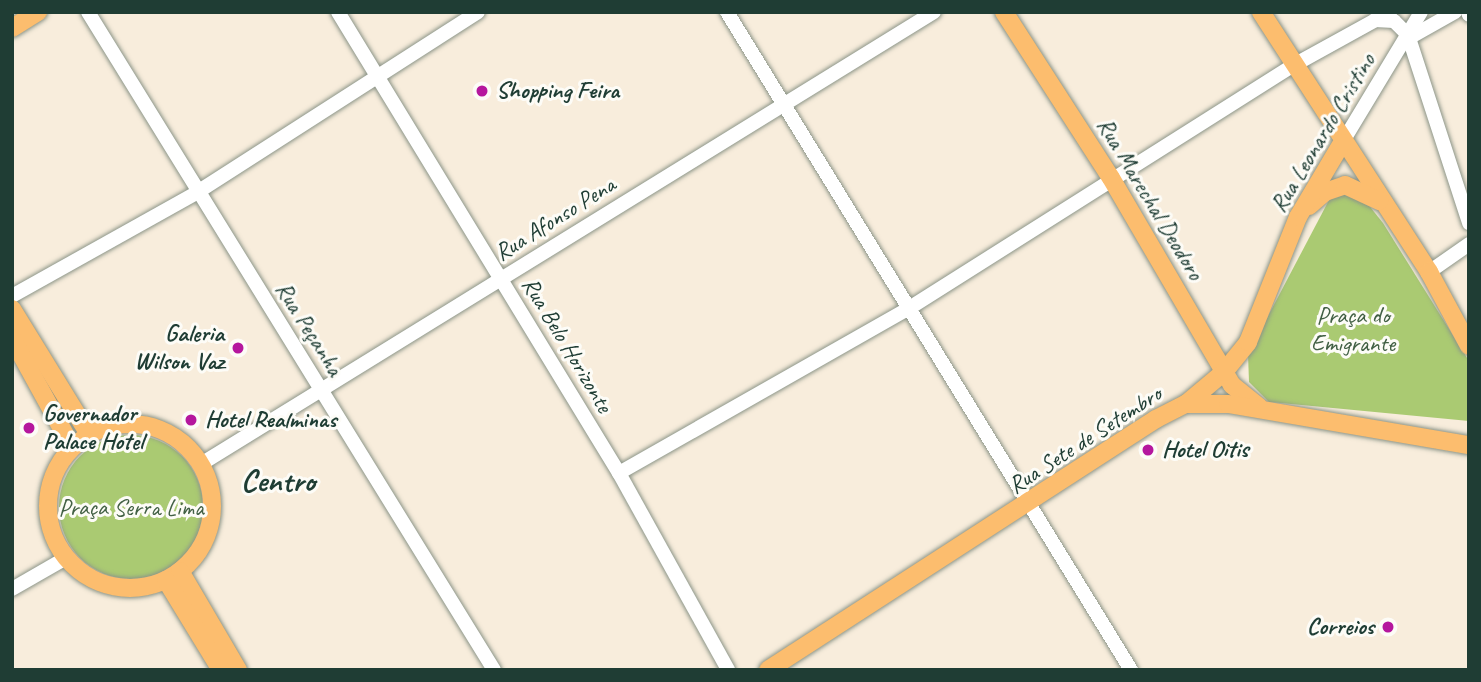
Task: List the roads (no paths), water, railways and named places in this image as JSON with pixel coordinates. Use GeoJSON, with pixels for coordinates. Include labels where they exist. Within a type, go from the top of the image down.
{"type":"FeatureCollection","features":[{"type":"Feature","properties":{"kind":"main road"},"geometry":{"type":"LineString","coordinates":[[12,28],[38,12]]}},
{"type":"Feature","properties":{"kind":"main road","name":"Rua Marechal Deodoro"},"geometry":{"type":"LineString","coordinates":[[1004,12],[1111,178],[1224,372]]}},
{"type":"Feature","properties":{"kind":"main road"},"geometry":{"type":"LineString","coordinates":[[1261,12],[1342,143],[1429,272],[1469,346]]}},
{"type":"Feature","properties":{"kind":"main road","name":"Rua Leonardo Cristino"},"geometry":{"type":"LineString","coordinates":[[1224,372],[1248,342],[1298,217],[1342,143]]}},
{"type":"Feature","properties":{"kind":"main road"},"geometry":{"type":"LineString","coordinates":[[1298,217],[1325,192],[1345,185],[1378,200],[1393,216]]}},
{"type":"Feature","properties":{"kind":"main road"},"geometry":{"type":"LineString","coordinates":[[12,309],[89,434]]}},
{"type":"Feature","properties":{"kind":"main road"},"geometry":{"type":"LineString","coordinates":[[12,338],[72,447]]}},
{"type":"Feature","properties":{"kind":"main road"},"geometry":{"type":"LineString","coordinates":[[1186,404],[1224,372],[1245,398],[1270,414]]}},
{"type":"Feature","properties":{"kind":"main road","name":"Rua Sete de Setembro"},"geometry":{"type":"LineString","coordinates":[[768,670],[1030,504],[1156,419],[1186,404],[1228,404],[1270,414],[1469,445]]}},
{"type":"Feature","properties":{"kind":"main road"},"geometry":{"type":"LineString","coordinates":[[119,425],[151,426],[171,434],[201,464],[209,484],[209,529],[200,550],[173,575],[140,587],[113,586],[87,576],[66,558],[53,537],[47,514],[49,489],[57,466],[72,447],[89,434],[119,425]]}},
{"type":"Feature","properties":{"kind":"main road"},"geometry":{"type":"LineString","coordinates":[[1444,441],[1469,434]]}},
{"type":"Feature","properties":{"kind":"main road"},"geometry":{"type":"LineString","coordinates":[[173,575],[220,670]]}},
{"type":"Feature","properties":{"kind":"main road"},"geometry":{"type":"LineString","coordinates":[[173,575],[238,670]]}},
{"type":"Feature","properties":{"kind":"street","name":"Rua Peçanha"},"geometry":{"type":"LineString","coordinates":[[88,12],[196,192],[494,670]]}},
{"type":"Feature","properties":{"kind":"street","name":"Rua Belo Horizonte"},"geometry":{"type":"LineString","coordinates":[[338,12],[619,474],[728,670]]}},
{"type":"Feature","properties":{"kind":"street"},"geometry":{"type":"LineString","coordinates":[[12,296],[196,192],[478,12]]}},
{"type":"Feature","properties":{"kind":"street"},"geometry":{"type":"LineString","coordinates":[[727,12],[911,307],[1131,670]]}},
{"type":"Feature","properties":{"kind":"street","name":"Rua Afonso Pena"},"geometry":{"type":"LineString","coordinates":[[201,464],[322,392],[500,279],[934,12]]}},
{"type":"Feature","properties":{"kind":"street"},"geometry":{"type":"LineString","coordinates":[[619,474],[911,307],[1111,178],[1294,65],[1390,12]]}},
{"type":"Feature","properties":{"kind":"street","name":"Rua Leonardo Cristino"},"geometry":{"type":"LineString","coordinates":[[1342,143],[1409,38],[1421,12]]}},
{"type":"Feature","properties":{"kind":"street"},"geometry":{"type":"LineString","coordinates":[[1409,38],[1455,12]]}},
{"type":"Feature","properties":{"kind":"street"},"geometry":{"type":"LineString","coordinates":[[1375,20],[1394,21],[1409,38],[1469,223]]}},
{"type":"Feature","properties":{"kind":"street"},"geometry":{"type":"LineString","coordinates":[[1429,272],[1469,244]]}},
{"type":"Feature","properties":{"kind":"street"},"geometry":{"type":"LineString","coordinates":[[12,589],[66,558]]}},
{"type":"Feature","properties":{"kind":"place","name":"Shopping Feira"},"geometry":{"type":"Point","coordinates":[482,91]}},
{"type":"Feature","properties":{"kind":"place","name":"Galeria Wilson Vaz"},"geometry":{"type":"Point","coordinates":[238,348]}},
{"type":"Feature","properties":{"kind":"place","name":"Hotel Realminas"},"geometry":{"type":"Point","coordinates":[191,420]}},
{"type":"Feature","properties":{"kind":"place","name":"Governador Palace Hotel"},"geometry":{"type":"Point","coordinates":[29,428]}},
{"type":"Feature","properties":{"kind":"place","name":"Hotel Oitis"},"geometry":{"type":"Point","coordinates":[1148,450]}},
{"type":"Feature","properties":{"kind":"place","name":"Correios"},"geometry":{"type":"Point","coordinates":[1388,627]}},
{"type":"Feature","properties":{"kind":"district","name":"Centro"},"geometry":{"type":"Point","coordinates":[278,481]}},
{"type":"Feature","properties":{"kind":"park label","name":"Praça do Emigrante"},"geometry":{"type":"Point","coordinates":[1353,330]}},
{"type":"Feature","properties":{"kind":"park label","name":"Praça Serra Lima"},"geometry":{"type":"Point","coordinates":[131,508]}}]}
